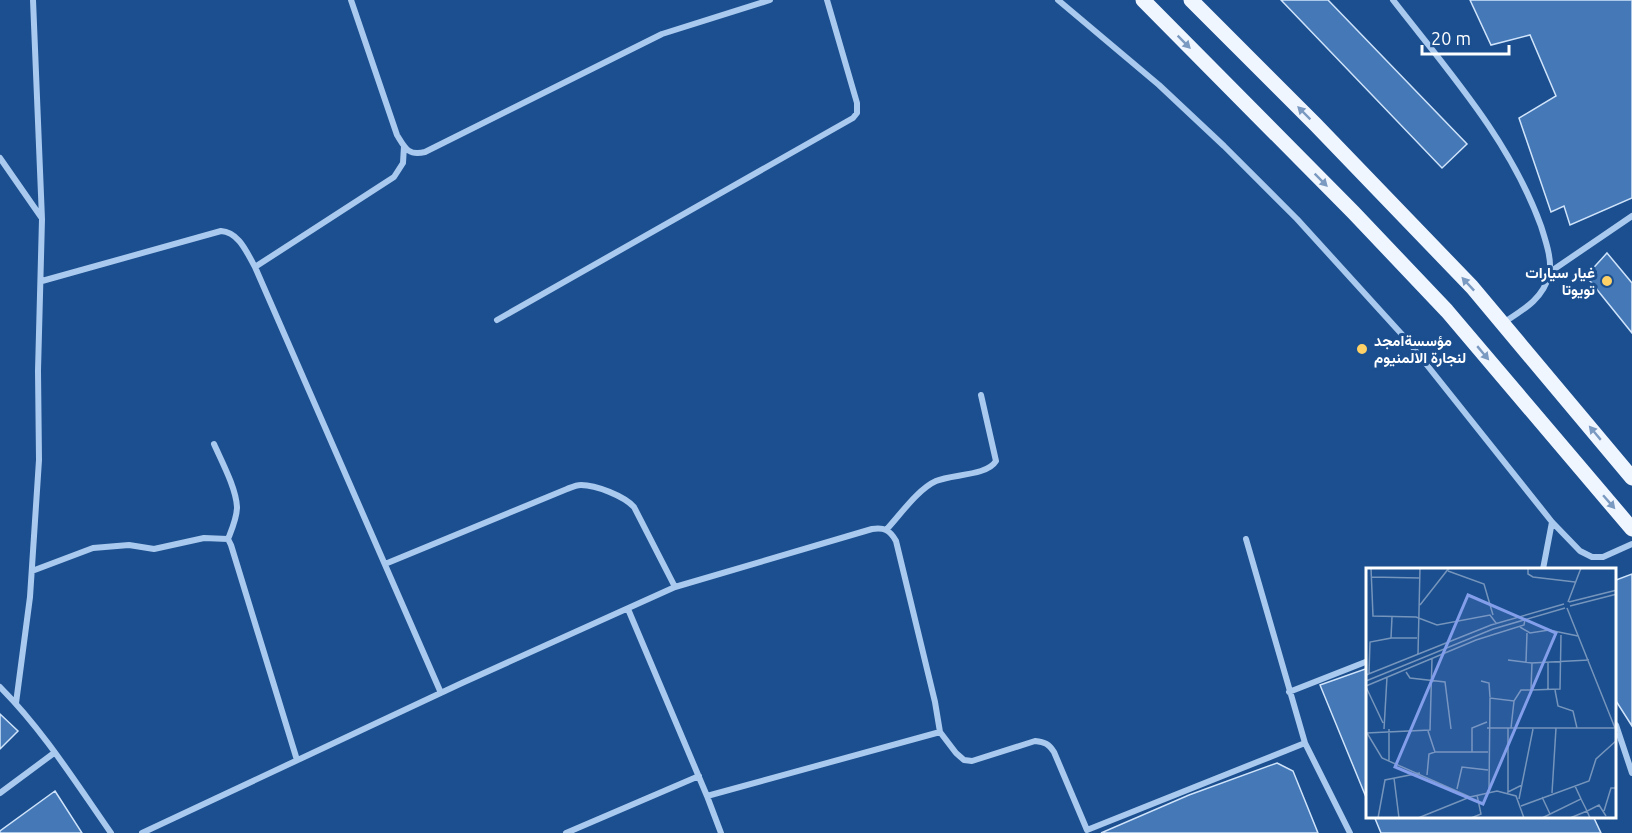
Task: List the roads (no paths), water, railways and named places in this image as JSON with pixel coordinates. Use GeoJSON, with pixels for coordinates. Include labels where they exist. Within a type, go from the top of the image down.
{"type":"FeatureCollection","features":[{"type":"Feature","properties":{"kind":"main road"},"geometry":{"type":"LineString","coordinates":[[1143,0],[1353,212],[1447,311],[1632,529]]}},
{"type":"Feature","properties":{"kind":"main road"},"geometry":{"type":"LineString","coordinates":[[1191,0],[1472,287],[1632,478]]}},
{"type":"Feature","properties":{"kind":"street"},"geometry":{"type":"LineString","coordinates":[[16,703],[30,597],[39,460],[38,371],[42,219],[33,0]]}},
{"type":"Feature","properties":{"kind":"street"},"geometry":{"type":"LineString","coordinates":[[351,0],[397,135],[404,146],[416,154],[425,152],[662,34],[770,0]]}},
{"type":"Feature","properties":{"kind":"street"},"geometry":{"type":"LineString","coordinates":[[498,320],[853,118],[857,113],[857,103],[827,0]]}},
{"type":"Feature","properties":{"kind":"street"},"geometry":{"type":"LineString","coordinates":[[1058,0],[1159,85],[1297,219],[1407,340],[1552,522],[1580,551],[1592,557],[1603,557],[1632,544]]}},
{"type":"Feature","properties":{"kind":"street"},"geometry":{"type":"LineString","coordinates":[[1393,0],[1499,140],[1536,212],[1547,244],[1550,272],[1542,293],[1503,324]]}},
{"type":"Feature","properties":{"kind":"street"},"geometry":{"type":"LineString","coordinates":[[255,267],[394,177],[403,163],[404,146]]}},
{"type":"Feature","properties":{"kind":"street"},"geometry":{"type":"LineString","coordinates":[[0,158],[42,219]]}},
{"type":"Feature","properties":{"kind":"street"},"geometry":{"type":"LineString","coordinates":[[1550,272],[1632,216]]}},
{"type":"Feature","properties":{"kind":"street"},"geometry":{"type":"LineString","coordinates":[[42,281],[221,231],[229,231],[239,240],[255,267],[441,693]]}},
{"type":"Feature","properties":{"kind":"street"},"geometry":{"type":"LineString","coordinates":[[886,530],[927,486],[937,481],[986,470],[994,466],[996,461],[981,395]]}},
{"type":"Feature","properties":{"kind":"street"},"geometry":{"type":"LineString","coordinates":[[214,444],[234,491],[237,508],[228,539],[297,760]]}},
{"type":"Feature","properties":{"kind":"street"},"geometry":{"type":"LineString","coordinates":[[385,564],[581,485],[628,500],[634,507],[675,587]]}},
{"type":"Feature","properties":{"kind":"street"},"geometry":{"type":"LineString","coordinates":[[1543,568],[1552,522]]}},
{"type":"Feature","properties":{"kind":"street"},"geometry":{"type":"LineString","coordinates":[[142,833],[441,693],[675,587],[881,528],[892,534],[896,541],[935,702],[940,732],[956,753],[964,760],[972,761],[1035,741],[1050,745],[1088,832],[1305,744]]}},
{"type":"Feature","properties":{"kind":"street"},"geometry":{"type":"LineString","coordinates":[[32,571],[93,548],[129,545],[154,549],[204,538],[228,539]]}},
{"type":"Feature","properties":{"kind":"street"},"geometry":{"type":"LineString","coordinates":[[1246,539],[1305,744],[1350,833]]}},
{"type":"Feature","properties":{"kind":"street"},"geometry":{"type":"LineString","coordinates":[[628,609],[721,833]]}},
{"type":"Feature","properties":{"kind":"street"},"geometry":{"type":"LineString","coordinates":[[1289,692],[1366,662]]}},
{"type":"Feature","properties":{"kind":"street"},"geometry":{"type":"LineString","coordinates":[[0,687],[16,703],[72,776],[111,833]]}},
{"type":"Feature","properties":{"kind":"street"},"geometry":{"type":"LineString","coordinates":[[1617,727],[1632,773]]}},
{"type":"Feature","properties":{"kind":"street"},"geometry":{"type":"LineString","coordinates":[[707,796],[940,732]]}},
{"type":"Feature","properties":{"kind":"street"},"geometry":{"type":"LineString","coordinates":[[0,793],[54,753]]}},
{"type":"Feature","properties":{"kind":"street"},"geometry":{"type":"LineString","coordinates":[[566,833],[699,776]]}},
{"type":"Feature","properties":{"kind":"place","name":"غيار سيارات تويوتا"},"geometry":{"type":"Point","coordinates":[1607,281]}},
{"type":"Feature","properties":{"kind":"place","name":"مؤسسةامجد لنجارة الالمنيوم"},"geometry":{"type":"Point","coordinates":[1362,349]}}]}
